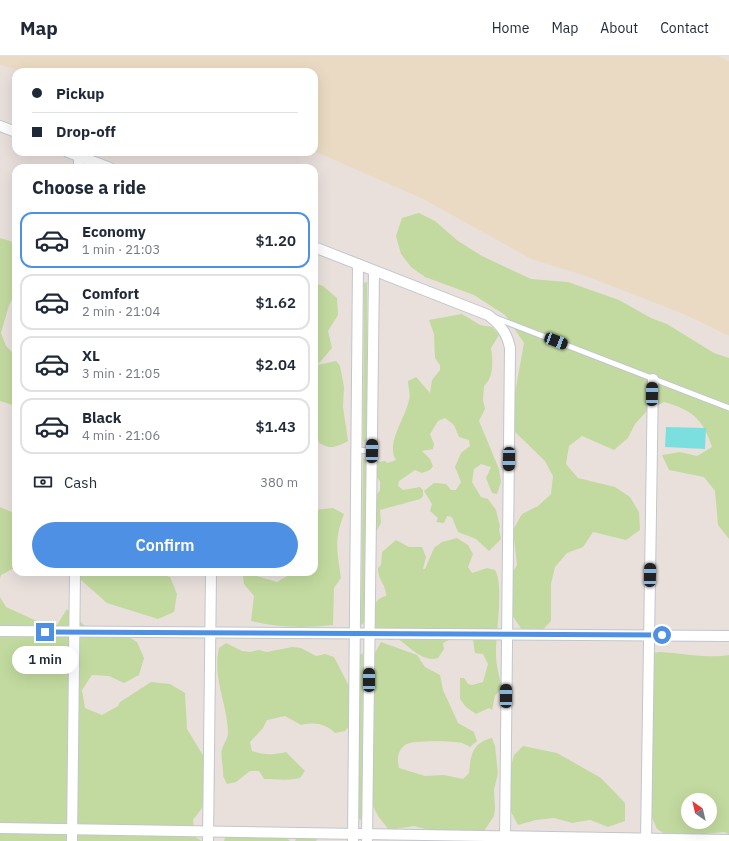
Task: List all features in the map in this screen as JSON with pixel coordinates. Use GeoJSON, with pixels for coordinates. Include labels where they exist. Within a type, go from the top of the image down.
{"type":"FeatureCollection","features":[{"type":"Feature","properties":{"kind":"street"},"geometry":{"type":"LineString","coordinates":[[0,126],[12,130]]}},
{"type":"Feature","properties":{"kind":"street"},"geometry":{"type":"LineString","coordinates":[[79,164],[79,156],[100,164]]}},
{"type":"Feature","properties":{"kind":"street"},"geometry":{"type":"LineString","coordinates":[[318,249],[488,315],[503,329],[510,348],[505,839]]}},
{"type":"Feature","properties":{"kind":"street"},"geometry":{"type":"LineString","coordinates":[[353,837],[358,264]]}},
{"type":"Feature","properties":{"kind":"street"},"geometry":{"type":"LineString","coordinates":[[367,838],[374,271]]}},
{"type":"Feature","properties":{"kind":"street"},"geometry":{"type":"LineString","coordinates":[[646,840],[652,378]]}},
{"type":"Feature","properties":{"kind":"street"},"geometry":{"type":"LineString","coordinates":[[72,841],[75,576]]}},
{"type":"Feature","properties":{"kind":"street"},"geometry":{"type":"LineString","coordinates":[[208,836],[211,576]]}},
{"type":"Feature","properties":{"kind":"street"},"geometry":{"type":"LineString","coordinates":[[0,632],[729,636]]}},
{"type":"Feature","properties":{"kind":"street"},"geometry":{"type":"LineString","coordinates":[[0,828],[72,829],[208,836],[729,840]]}},
{"type":"Feature","properties":{"kind":"lane"},"geometry":{"type":"LineString","coordinates":[[488,315],[729,408]]}},
{"type":"Feature","properties":{"kind":"lane"},"geometry":{"type":"LineString","coordinates":[[356,450],[372,451]]}},
{"type":"Feature","properties":{"kind":"green space"},"geometry":{"type":"Polygon","coordinates":[[[419,213],[435,221],[458,241],[482,256],[531,279],[568,282],[619,300],[651,318],[667,324],[714,353],[729,358],[729,539],[718,525],[715,491],[704,477],[669,470],[662,455],[680,452],[697,456],[712,447],[705,429],[689,412],[664,402],[648,410],[635,424],[628,438],[614,450],[582,436],[569,446],[566,464],[578,478],[615,487],[630,497],[639,512],[640,530],[626,540],[593,532],[583,547],[567,553],[555,567],[551,584],[551,621],[539,634],[522,630],[512,615],[507,598],[508,580],[517,565],[513,530],[522,514],[538,506],[551,494],[553,476],[545,461],[515,432],[511,415],[524,343],[505,315],[474,295],[425,277],[411,267],[401,254],[396,236],[402,218],[419,213]]]}},
{"type":"Feature","properties":{"kind":"green space"},"geometry":{"type":"Polygon","coordinates":[[[0,238],[12,242],[12,299],[1,333],[6,346],[12,352],[12,405],[0,401],[0,238]]]}},
{"type":"Feature","properties":{"kind":"green space"},"geometry":{"type":"Polygon","coordinates":[[[367,282],[367,440],[363,442],[364,283],[367,282]]]}},
{"type":"Feature","properties":{"kind":"green space"},"geometry":{"type":"Polygon","coordinates":[[[318,284],[323,286],[337,298],[338,315],[328,331],[332,348],[318,363],[318,284]]]}},
{"type":"Feature","properties":{"kind":"green space"},"geometry":{"type":"Polygon","coordinates":[[[462,314],[480,325],[492,327],[499,335],[491,348],[492,368],[490,378],[484,386],[483,400],[485,409],[479,421],[499,469],[501,482],[497,494],[492,493],[486,478],[491,467],[481,464],[474,469],[472,482],[481,497],[488,499],[496,510],[501,539],[489,551],[476,539],[458,532],[452,517],[447,516],[444,523],[436,522],[438,518],[430,511],[432,504],[424,491],[434,483],[446,484],[451,490],[456,490],[461,482],[455,467],[461,453],[470,446],[469,440],[459,437],[454,425],[445,418],[438,421],[430,434],[434,444],[433,449],[422,451],[430,459],[433,466],[430,470],[422,473],[415,470],[399,481],[398,486],[403,490],[420,487],[423,490],[423,496],[420,499],[380,510],[381,523],[376,532],[373,501],[380,490],[380,481],[376,477],[378,462],[385,461],[387,463],[396,460],[393,454],[394,438],[410,398],[408,381],[416,377],[430,393],[432,380],[440,370],[440,365],[435,358],[434,334],[429,320],[462,314]]]}},
{"type":"Feature","properties":{"kind":"green space"},"geometry":{"type":"Polygon","coordinates":[[[336,361],[340,366],[344,387],[343,407],[348,441],[334,447],[323,445],[319,443],[318,439],[318,365],[336,361]]]}},
{"type":"Feature","properties":{"kind":"green space"},"geometry":{"type":"Polygon","coordinates":[[[363,458],[366,460],[364,623],[361,625],[363,458]]]}},
{"type":"Feature","properties":{"kind":"green space"},"geometry":{"type":"Polygon","coordinates":[[[0,507],[12,512],[12,569],[1,575],[0,579],[0,507]]]}},
{"type":"Feature","properties":{"kind":"green space"},"geometry":{"type":"Polygon","coordinates":[[[333,508],[344,514],[337,545],[341,578],[334,588],[333,625],[292,627],[251,621],[254,596],[244,584],[243,576],[256,576],[277,582],[287,576],[318,576],[318,510],[333,508]]]}},
{"type":"Feature","properties":{"kind":"green space"},"geometry":{"type":"Polygon","coordinates":[[[457,538],[468,545],[473,554],[468,567],[472,573],[487,568],[495,570],[498,577],[499,586],[496,653],[497,666],[502,687],[495,696],[492,710],[489,708],[476,714],[466,707],[460,699],[460,678],[464,678],[468,684],[472,685],[483,682],[488,664],[483,654],[475,653],[473,640],[466,640],[459,635],[443,643],[444,649],[438,658],[432,659],[416,653],[398,639],[389,640],[371,633],[374,605],[381,598],[386,596],[385,588],[378,573],[378,568],[381,565],[382,552],[396,540],[409,547],[422,547],[426,557],[423,569],[425,569],[434,548],[442,542],[457,538]]]}},
{"type":"Feature","properties":{"kind":"green space"},"geometry":{"type":"Polygon","coordinates":[[[77,576],[167,576],[170,577],[177,594],[174,612],[158,619],[107,603],[77,576]]]}},
{"type":"Feature","properties":{"kind":"green space"},"geometry":{"type":"Polygon","coordinates":[[[0,597],[6,607],[39,622],[57,625],[67,609],[85,626],[121,632],[137,642],[144,658],[139,675],[124,683],[109,676],[92,675],[82,690],[85,708],[102,715],[118,706],[120,702],[151,682],[170,684],[185,693],[187,729],[215,775],[214,792],[193,820],[195,837],[202,841],[0,841],[0,597]]]}},
{"type":"Feature","properties":{"kind":"green space"},"geometry":{"type":"Polygon","coordinates":[[[381,642],[417,655],[425,667],[440,675],[443,690],[458,723],[474,732],[477,741],[470,747],[462,743],[450,742],[432,741],[409,743],[400,750],[398,759],[399,768],[425,776],[444,775],[463,779],[469,773],[472,755],[476,747],[485,740],[492,738],[495,746],[498,773],[494,790],[495,808],[494,816],[484,831],[476,834],[440,833],[414,826],[389,830],[378,816],[372,804],[369,777],[374,712],[370,662],[381,642]]]}},
{"type":"Feature","properties":{"kind":"green space"},"geometry":{"type":"Polygon","coordinates":[[[226,643],[242,651],[250,652],[259,650],[267,652],[292,647],[301,648],[316,656],[325,654],[334,657],[350,688],[351,724],[345,731],[335,733],[327,727],[319,724],[301,725],[285,716],[267,720],[263,728],[250,742],[252,751],[269,754],[286,752],[305,771],[300,778],[287,780],[264,779],[259,771],[250,771],[236,782],[227,784],[223,776],[222,752],[228,732],[217,669],[219,648],[226,643]]]}},
{"type":"Feature","properties":{"kind":"green space"},"geometry":{"type":"Polygon","coordinates":[[[660,652],[704,656],[729,655],[729,834],[724,832],[671,838],[657,829],[650,813],[652,707],[643,673],[646,654],[660,652]]]}},
{"type":"Feature","properties":{"kind":"green space"},"geometry":{"type":"Polygon","coordinates":[[[363,653],[361,820],[358,818],[360,655],[363,653]]]}},
{"type":"Feature","properties":{"kind":"green space"},"geometry":{"type":"Polygon","coordinates":[[[523,746],[557,753],[601,778],[625,803],[625,821],[608,827],[590,820],[572,823],[554,818],[536,820],[518,825],[510,810],[509,774],[514,755],[523,746]]]}},
{"type":"Feature","properties":{"kind":"green space"},"geometry":{"type":"Polygon","coordinates":[[[282,834],[290,841],[224,841],[226,835],[282,834]]]}},
{"type":"Feature","properties":{"kind":"green space"},"geometry":{"type":"Polygon","coordinates":[[[298,836],[319,837],[316,841],[295,841],[298,836]]]}},
{"type":"Feature","properties":{"kind":"sand"},"geometry":{"type":"Polygon","coordinates":[[[0,56],[718,56],[729,61],[729,336],[686,315],[586,276],[531,259],[423,199],[318,153],[318,68],[12,68],[0,65],[0,56]]]}},
{"type":"Feature","properties":{"kind":"water"},"geometry":{"type":"Polygon","coordinates":[[[666,427],[706,428],[705,449],[665,447],[666,427]]]}},
{"type":"Feature","properties":{"kind":"route"},"geometry":{"type":"LineString","coordinates":[[45,632],[662,635]]}}]}
